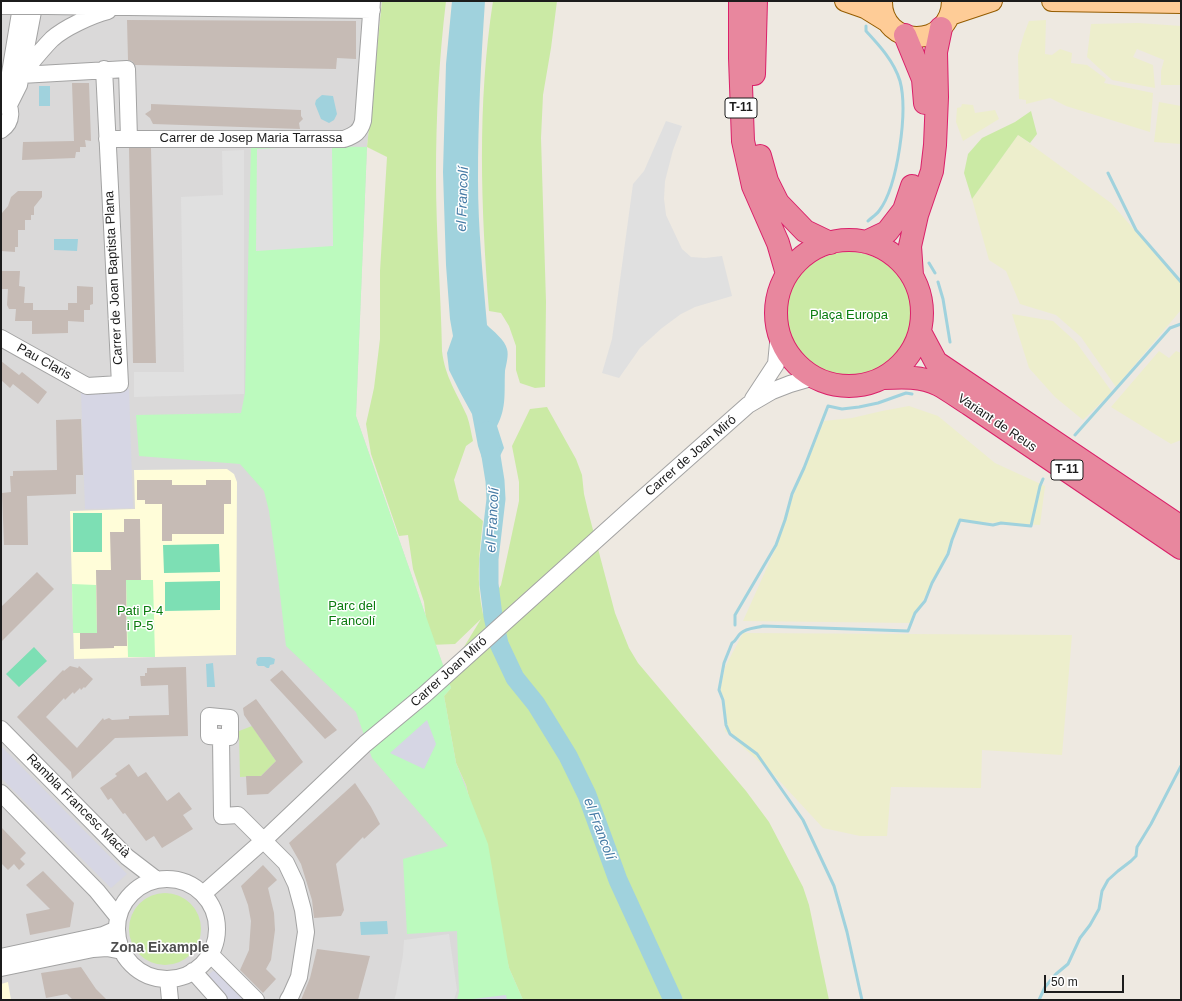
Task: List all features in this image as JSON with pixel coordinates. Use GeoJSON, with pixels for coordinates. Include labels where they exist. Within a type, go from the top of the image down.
{"type":"FeatureCollection","features":[{"type":"Feature","properties":{"kind":"highway","name":"T-11"},"geometry":{"type":"LineString","coordinates":[[740,1],[740,58],[743,141],[753,186],[778,243],[787,274]]}},
{"type":"Feature","properties":{"kind":"highway","name":"T-11"},"geometry":{"type":"LineString","coordinates":[[756,1],[754,111],[756,138],[762,166],[767,181],[778,203],[805,231],[830,243]]}},
{"type":"Feature","properties":{"kind":"highway"},"geometry":{"type":"LineString","coordinates":[[912,275],[910,246],[917,215],[932,171],[935,145],[937,97],[936,52],[947,15]]}},
{"type":"Feature","properties":{"kind":"highway"},"geometry":{"type":"LineString","coordinates":[[866,242],[887,232],[904,210],[919,164],[925,98],[923,79],[905,35]]}},
{"type":"Feature","properties":{"kind":"highway","name":"T-11"},"geometry":{"type":"LineString","coordinates":[[854,240],[866,242],[892,254],[912,275],[922,303],[922,322],[920,332],[910,354],[902,363],[883,378],[872,383],[847,386],[835,385],[814,377],[795,362],[783,344],[779,334],[776,318],[777,300],[781,285],[787,274],[801,258],[820,246],[830,243],[854,240]]}},
{"type":"Feature","properties":{"kind":"highway","name":"T-11"},"geometry":{"type":"LineString","coordinates":[[920,332],[936,362],[958,387]]}},
{"type":"Feature","properties":{"kind":"highway","name":"T-11"},"geometry":{"type":"LineString","coordinates":[[883,378],[909,377],[958,387]]}},
{"type":"Feature","properties":{"kind":"highway","name":"Variant de Reus"},"geometry":{"type":"LineString","coordinates":[[958,387],[1181,527]]}},
{"type":"Feature","properties":{"kind":"highway","name":"Variant de Reus"},"geometry":{"type":"LineString","coordinates":[[958,387],[1181,548]]}},
{"type":"Feature","properties":{"kind":"main road"},"geometry":{"type":"LineString","coordinates":[[845,1],[865,8],[886,21],[895,30],[905,35],[917,38],[925,37],[935,32],[947,15],[992,1]]}},
{"type":"Feature","properties":{"kind":"main road"},"geometry":{"type":"LineString","coordinates":[[882,1],[882,10],[886,21]]}},
{"type":"Feature","properties":{"kind":"main road"},"geometry":{"type":"LineString","coordinates":[[1052,1],[1181,3]]}},
{"type":"Feature","properties":{"kind":"street"},"geometry":{"type":"LineString","coordinates":[[1,130],[5,128],[10,120],[11,112],[4,100],[22,1]]}},
{"type":"Feature","properties":{"kind":"street"},"geometry":{"type":"LineString","coordinates":[[4,100],[17,89],[41,4]]}},
{"type":"Feature","properties":{"kind":"street"},"geometry":{"type":"LineString","coordinates":[[2,6],[41,4],[122,8],[372,6]]}},
{"type":"Feature","properties":{"kind":"street","name":"Carrer de Josep Maria Tarrassa"},"geometry":{"type":"LineString","coordinates":[[129,139],[344,139],[354,135],[360,130],[363,121],[372,6]]}},
{"type":"Feature","properties":{"kind":"street"},"geometry":{"type":"LineString","coordinates":[[21,75],[53,38],[78,22],[99,13],[122,8]]}},
{"type":"Feature","properties":{"kind":"street"},"geometry":{"type":"LineString","coordinates":[[21,75],[127,68],[129,139],[108,139]]}},
{"type":"Feature","properties":{"kind":"street","name":"Carrer de Joan Baptista Plana"},"geometry":{"type":"LineString","coordinates":[[87,386],[120,384],[104,69]]}},
{"type":"Feature","properties":{"kind":"street","name":"Carrer de Joan Miró"},"geometry":{"type":"LineString","coordinates":[[634,506],[768,387],[776,364],[779,334]]}},
{"type":"Feature","properties":{"kind":"street","name":"Pau Claris"},"geometry":{"type":"LineString","coordinates":[[1,338],[87,386]]}},
{"type":"Feature","properties":{"kind":"street"},"geometry":{"type":"LineString","coordinates":[[768,387],[790,384],[814,377]]}},
{"type":"Feature","properties":{"kind":"street","name":"Carrer Joan Miró"},"geometry":{"type":"LineString","coordinates":[[203,894],[264,840],[365,744],[424,695],[634,506]]}},
{"type":"Feature","properties":{"kind":"street","name":"Rambla Francesc Macià"},"geometry":{"type":"LineString","coordinates":[[1,729],[127,857],[157,880]]}},
{"type":"Feature","properties":{"kind":"street"},"geometry":{"type":"LineString","coordinates":[[221,736],[222,816],[238,815],[286,862],[296,884],[303,910],[306,932],[299,977],[288,1000]]}},
{"type":"Feature","properties":{"kind":"street"},"geometry":{"type":"LineString","coordinates":[[1,794],[97,891],[117,923]]}},
{"type":"Feature","properties":{"kind":"street"},"geometry":{"type":"LineString","coordinates":[[157,880],[179,880],[195,887],[203,894],[211,904],[217,924],[216,938],[210,954],[203,964],[184,976],[168,979],[155,977],[141,972],[130,962],[122,952],[118,941],[117,923],[123,905],[131,894],[141,886],[157,880]]}},
{"type":"Feature","properties":{"kind":"street"},"geometry":{"type":"LineString","coordinates":[[1,957],[103,935],[117,923]]}},
{"type":"Feature","properties":{"kind":"street"},"geometry":{"type":"LineString","coordinates":[[1,968],[93,949],[107,948],[122,952]]}},
{"type":"Feature","properties":{"kind":"street"},"geometry":{"type":"LineString","coordinates":[[210,954],[256,1000]]}},
{"type":"Feature","properties":{"kind":"street"},"geometry":{"type":"LineString","coordinates":[[193,971],[219,1000]]}},
{"type":"Feature","properties":{"kind":"street"},"geometry":{"type":"LineString","coordinates":[[168,979],[170,1000]]}},
{"type":"Feature","properties":{"kind":"shaded area"},"geometry":{"type":"Polygon","coordinates":[[[1,1],[382,1],[367,147],[356,416],[451,688],[444,696],[456,763],[466,785],[509,968],[523,1000],[1,1000],[1,1]]]}},
{"type":"Feature","properties":{"kind":"shaded area"},"geometry":{"type":"Polygon","coordinates":[[[666,121],[682,126],[673,150],[665,181],[664,199],[666,215],[682,249],[691,257],[705,258],[722,256],[732,296],[695,307],[681,314],[662,328],[640,348],[619,378],[602,373],[612,339],[633,184],[644,171],[666,121]]]}},
{"type":"Feature","properties":{"kind":"shaded area"},"geometry":{"type":"Polygon","coordinates":[[[332,146],[333,246],[256,251],[257,149],[332,146]]]}},
{"type":"Feature","properties":{"kind":"shaded area"},"geometry":{"type":"Polygon","coordinates":[[[244,150],[244,394],[134,397],[134,372],[184,372],[181,197],[223,195],[222,151],[244,150]]]}},
{"type":"Feature","properties":{"kind":"shaded area"},"geometry":{"type":"Polygon","coordinates":[[[129,389],[133,508],[85,509],[81,392],[129,389]]]}},
{"type":"Feature","properties":{"kind":"shaded area"},"geometry":{"type":"Polygon","coordinates":[[[227,469],[234,474],[237,482],[236,655],[74,659],[70,511],[135,509],[134,470],[227,469]]]}},
{"type":"Feature","properties":{"kind":"shaded area"},"geometry":{"type":"Polygon","coordinates":[[[427,720],[436,744],[424,769],[390,753],[427,720]]]}},
{"type":"Feature","properties":{"kind":"shaded area"},"geometry":{"type":"Polygon","coordinates":[[[1,746],[127,874],[111,888],[1,778],[1,746]]]}},
{"type":"Feature","properties":{"kind":"shaded area"},"geometry":{"type":"Polygon","coordinates":[[[449,934],[457,990],[454,1000],[394,1000],[403,955],[404,940],[449,934]]]}},
{"type":"Feature","properties":{"kind":"shaded area"},"geometry":{"type":"Polygon","coordinates":[[[213,971],[221,973],[248,1000],[225,1000],[207,976],[213,971]]]}},
{"type":"Feature","properties":{"kind":"shaded area"},"geometry":{"type":"Polygon","coordinates":[[[8,982],[11,1000],[1,1000],[1,984],[8,982]]]}},
{"type":"Feature","properties":{"kind":"shaded area"},"geometry":{"type":"Polygon","coordinates":[[[506,995],[507,1000],[473,1000],[473,999],[506,995]]]}},
{"type":"Feature","properties":{"kind":"green space"},"geometry":{"type":"Polygon","coordinates":[[[382,1],[446,1],[437,110],[436,154],[436,198],[442,351],[446,369],[452,385],[467,416],[473,441],[466,446],[454,480],[459,500],[483,521],[479,556],[479,591],[483,614],[501,585],[519,501],[519,482],[512,446],[530,409],[547,407],[576,459],[582,475],[588,511],[615,613],[629,648],[638,663],[746,791],[769,822],[803,887],[809,905],[829,1000],[523,1000],[509,968],[466,785],[456,763],[444,696],[451,688],[443,667],[459,655],[481,619],[455,644],[429,645],[424,602],[413,569],[408,535],[399,536],[371,454],[366,424],[374,388],[380,339],[380,271],[387,157],[367,147],[382,1]]]}},
{"type":"Feature","properties":{"kind":"green space"},"geometry":{"type":"Polygon","coordinates":[[[493,1],[557,1],[543,95],[541,138],[546,302],[545,387],[535,388],[520,383],[516,370],[516,346],[509,326],[501,313],[489,311],[484,233],[482,156],[484,79],[493,1]]]}},
{"type":"Feature","properties":{"kind":"green space"},"geometry":{"type":"Polygon","coordinates":[[[1046,20],[1045,54],[1052,55],[1060,49],[1072,53],[1071,63],[1087,65],[1106,79],[1104,83],[1153,93],[1150,132],[1066,106],[1050,98],[1026,104],[1026,100],[1019,99],[1018,55],[1024,34],[1029,21],[1046,20]]]}},
{"type":"Feature","properties":{"kind":"green space"},"geometry":{"type":"Polygon","coordinates":[[[1138,23],[1181,26],[1181,85],[1161,85],[1161,71],[1164,60],[1137,49],[1133,57],[1153,65],[1155,88],[1112,80],[1087,57],[1091,24],[1138,23]]]}},
{"type":"Feature","properties":{"kind":"green space"},"geometry":{"type":"Polygon","coordinates":[[[1159,102],[1181,106],[1181,144],[1154,142],[1159,102]]]}},
{"type":"Feature","properties":{"kind":"green space"},"geometry":{"type":"Polygon","coordinates":[[[962,104],[973,105],[975,113],[995,110],[999,119],[963,141],[956,122],[957,108],[961,107],[962,104]]]}},
{"type":"Feature","properties":{"kind":"green space"},"geometry":{"type":"Polygon","coordinates":[[[1031,111],[1037,134],[1030,143],[1018,135],[972,199],[964,173],[968,154],[982,138],[1015,122],[1031,111]]]}},
{"type":"Feature","properties":{"kind":"green space"},"geometry":{"type":"Polygon","coordinates":[[[1018,135],[1111,203],[1181,283],[1181,310],[1116,387],[1081,337],[1056,315],[1020,304],[1006,271],[989,260],[972,199],[1018,135]]]}},
{"type":"Feature","properties":{"kind":"green space","name":"Parc del Francolí"},"geometry":{"type":"Polygon","coordinates":[[[251,145],[367,147],[356,416],[451,688],[444,696],[456,763],[488,844],[509,968],[523,1000],[457,1000],[459,992],[457,931],[407,934],[403,859],[448,846],[372,758],[356,712],[286,646],[269,511],[264,491],[240,464],[139,456],[136,415],[241,413],[245,393],[251,145]]]}},
{"type":"Feature","properties":{"kind":"green space","name":"Plaça Europa"},"geometry":{"type":"Polygon","coordinates":[[[855,252],[879,259],[894,270],[905,285],[911,303],[911,327],[905,345],[894,360],[879,371],[861,377],[843,378],[819,371],[804,360],[793,345],[787,327],[786,309],[793,285],[804,270],[819,259],[837,253],[855,252]]]}},
{"type":"Feature","properties":{"kind":"green space"},"geometry":{"type":"Polygon","coordinates":[[[1012,314],[1053,321],[1076,342],[1112,392],[1083,420],[1055,397],[1029,368],[1012,314]]]}},
{"type":"Feature","properties":{"kind":"green space"},"geometry":{"type":"Polygon","coordinates":[[[1159,351],[1169,358],[1176,351],[1181,353],[1181,440],[1171,444],[1111,407],[1159,351]]]}},
{"type":"Feature","properties":{"kind":"green space"},"geometry":{"type":"Polygon","coordinates":[[[909,406],[938,416],[995,463],[1045,486],[1040,525],[959,521],[942,564],[911,623],[743,621],[777,545],[783,520],[824,421],[852,418],[909,406]]]}},
{"type":"Feature","properties":{"kind":"green space"},"geometry":{"type":"Polygon","coordinates":[[[73,513],[102,513],[102,552],[73,552],[73,513]]]}},
{"type":"Feature","properties":{"kind":"green space"},"geometry":{"type":"Polygon","coordinates":[[[219,544],[220,572],[164,573],[163,545],[219,544]]]}},
{"type":"Feature","properties":{"kind":"green space","name":"Pati P-4 i P-5"},"geometry":{"type":"Polygon","coordinates":[[[126,580],[153,580],[155,657],[128,657],[126,580]]]}},
{"type":"Feature","properties":{"kind":"green space"},"geometry":{"type":"Polygon","coordinates":[[[220,581],[220,610],[165,611],[165,582],[220,581]]]}},
{"type":"Feature","properties":{"kind":"green space"},"geometry":{"type":"Polygon","coordinates":[[[72,584],[96,585],[97,633],[73,633],[72,584]]]}},
{"type":"Feature","properties":{"kind":"green space"},"geometry":{"type":"Polygon","coordinates":[[[743,633],[1072,635],[1062,755],[982,750],[981,788],[891,787],[887,836],[860,836],[823,828],[773,774],[725,731],[725,700],[720,691],[725,667],[743,633]]]}},
{"type":"Feature","properties":{"kind":"green space"},"geometry":{"type":"Polygon","coordinates":[[[34,647],[47,661],[19,687],[6,674],[34,647]]]}},
{"type":"Feature","properties":{"kind":"green space"},"geometry":{"type":"Polygon","coordinates":[[[252,726],[276,761],[261,776],[240,777],[239,731],[252,726]]]}},
{"type":"Feature","properties":{"kind":"green space"},"geometry":{"type":"Polygon","coordinates":[[[158,893],[172,893],[179,895],[191,903],[199,915],[201,929],[199,943],[191,955],[179,963],[172,965],[158,965],[151,963],[139,955],[131,943],[129,936],[129,922],[131,915],[139,903],[151,895],[158,893]]]}},
{"type":"Feature","properties":{"kind":"water"},"geometry":{"type":"Polygon","coordinates":[[[452,1],[485,1],[481,68],[478,180],[480,234],[487,325],[504,342],[508,354],[505,371],[504,406],[497,426],[504,448],[500,456],[482,458],[478,446],[472,414],[449,370],[447,353],[453,336],[450,319],[446,265],[443,172],[446,64],[452,1]]]}},
{"type":"Feature","properties":{"kind":"water"},"geometry":{"type":"Polygon","coordinates":[[[39,86],[50,86],[50,106],[39,106],[39,86]]]}},
{"type":"Feature","properties":{"kind":"water"},"geometry":{"type":"Polygon","coordinates":[[[322,95],[333,96],[337,114],[334,120],[329,123],[321,119],[315,104],[316,100],[322,95]]]}},
{"type":"Feature","properties":{"kind":"water"},"geometry":{"type":"Polygon","coordinates":[[[54,239],[78,239],[77,251],[54,250],[54,239]]]}},
{"type":"Feature","properties":{"kind":"water"},"geometry":{"type":"Polygon","coordinates":[[[270,657],[275,659],[274,664],[270,665],[269,668],[258,666],[256,663],[257,658],[270,657]]]}},
{"type":"Feature","properties":{"kind":"water"},"geometry":{"type":"Polygon","coordinates":[[[213,663],[215,687],[207,687],[206,664],[213,663]]]}},
{"type":"Feature","properties":{"kind":"water"},"geometry":{"type":"Polygon","coordinates":[[[387,921],[388,934],[361,935],[360,922],[387,921]]]}},
{"type":"Feature","properties":{"kind":"building"},"geometry":{"type":"Polygon","coordinates":[[[127,20],[356,21],[356,59],[337,58],[336,69],[135,65],[132,61],[128,60],[127,20]]]}},
{"type":"Feature","properties":{"kind":"building"},"geometry":{"type":"Polygon","coordinates":[[[72,83],[89,83],[91,141],[85,140],[86,147],[80,147],[80,152],[76,152],[75,158],[22,160],[23,142],[74,141],[72,83]]]}},
{"type":"Feature","properties":{"kind":"building"},"geometry":{"type":"Polygon","coordinates":[[[151,104],[301,110],[301,116],[303,119],[299,123],[300,129],[153,124],[150,118],[145,114],[151,110],[151,104]]]}},
{"type":"Feature","properties":{"kind":"building"},"geometry":{"type":"Polygon","coordinates":[[[129,148],[151,148],[156,363],[133,363],[129,148]]]}},
{"type":"Feature","properties":{"kind":"building"},"geometry":{"type":"Polygon","coordinates":[[[18,191],[42,191],[42,197],[34,207],[34,215],[31,215],[31,220],[25,220],[25,230],[18,230],[18,247],[15,247],[15,252],[1,251],[2,213],[8,206],[11,197],[18,191]]]}},
{"type":"Feature","properties":{"kind":"building"},"geometry":{"type":"Polygon","coordinates":[[[1,271],[20,271],[19,286],[25,287],[24,303],[33,303],[33,310],[68,310],[68,303],[77,303],[77,286],[93,287],[93,304],[90,305],[90,310],[84,310],[84,322],[68,321],[68,333],[32,334],[32,321],[15,321],[16,309],[9,309],[7,305],[8,289],[1,289],[1,271]]]}},
{"type":"Feature","properties":{"kind":"building"},"geometry":{"type":"Polygon","coordinates":[[[1,361],[19,375],[22,372],[47,392],[38,404],[13,384],[10,388],[1,380],[1,361]]]}},
{"type":"Feature","properties":{"kind":"building"},"geometry":{"type":"Polygon","coordinates":[[[81,419],[83,475],[76,475],[76,494],[27,496],[28,545],[4,545],[2,493],[11,492],[10,476],[13,476],[13,471],[57,470],[56,420],[81,419]]]}},
{"type":"Feature","properties":{"kind":"building"},"geometry":{"type":"Polygon","coordinates":[[[137,480],[172,480],[172,485],[206,485],[206,480],[231,480],[231,504],[224,504],[224,534],[172,534],[172,541],[162,541],[162,504],[145,504],[145,500],[137,500],[137,480]]]}},
{"type":"Feature","properties":{"kind":"building"},"geometry":{"type":"Polygon","coordinates":[[[124,519],[140,519],[141,580],[126,580],[127,646],[80,649],[80,633],[97,633],[96,570],[111,570],[110,532],[124,532],[124,519]]]}},
{"type":"Feature","properties":{"kind":"building"},"geometry":{"type":"Polygon","coordinates":[[[37,572],[54,589],[1,642],[1,607],[37,572]]]}},
{"type":"Feature","properties":{"kind":"building"},"geometry":{"type":"Polygon","coordinates":[[[70,666],[78,668],[79,666],[93,679],[85,688],[84,687],[81,690],[80,688],[74,694],[73,692],[65,700],[64,698],[46,717],[77,748],[103,718],[104,720],[109,718],[112,720],[129,719],[129,716],[169,715],[168,685],[141,686],[140,676],[145,676],[145,673],[147,673],[147,668],[186,667],[188,736],[115,738],[72,779],[71,772],[17,717],[63,670],[64,671],[70,666]]]}},
{"type":"Feature","properties":{"kind":"building"},"geometry":{"type":"Polygon","coordinates":[[[282,670],[337,730],[325,739],[270,680],[282,670]]]}},
{"type":"Feature","properties":{"kind":"building"},"geometry":{"type":"Polygon","coordinates":[[[256,699],[303,762],[268,794],[247,795],[246,776],[261,776],[276,761],[244,715],[243,708],[256,699]]]}},
{"type":"Feature","properties":{"kind":"building"},"geometry":{"type":"Polygon","coordinates":[[[129,764],[138,777],[146,772],[167,801],[179,792],[192,809],[183,815],[193,829],[162,848],[154,836],[146,841],[125,813],[123,814],[111,798],[108,800],[100,788],[117,776],[115,774],[129,764]]]}},
{"type":"Feature","properties":{"kind":"building"},"geometry":{"type":"Polygon","coordinates":[[[355,783],[380,824],[364,839],[363,837],[336,864],[344,910],[341,916],[314,918],[312,900],[301,864],[289,843],[355,783]]]}},
{"type":"Feature","properties":{"kind":"building"},"geometry":{"type":"Polygon","coordinates":[[[1,827],[26,853],[20,859],[25,864],[19,870],[14,864],[8,870],[1,863],[1,827]]]}},
{"type":"Feature","properties":{"kind":"building"},"geometry":{"type":"Polygon","coordinates":[[[263,865],[277,880],[268,888],[274,913],[275,930],[271,960],[266,969],[276,979],[263,993],[240,970],[249,950],[251,921],[248,905],[241,886],[263,865]]]}},
{"type":"Feature","properties":{"kind":"building"},"geometry":{"type":"Polygon","coordinates":[[[43,871],[74,903],[70,927],[30,935],[26,914],[50,909],[26,885],[43,871]]]}},
{"type":"Feature","properties":{"kind":"building"},"geometry":{"type":"Polygon","coordinates":[[[317,949],[370,956],[358,1000],[301,1000],[310,978],[317,949]]]}},
{"type":"Feature","properties":{"kind":"building"},"geometry":{"type":"Polygon","coordinates":[[[81,967],[96,989],[107,1000],[73,1000],[67,994],[46,998],[41,973],[81,967]]]}},
{"type":"Feature","properties":{"kind":"waterway"},"geometry":{"type":"LineString","coordinates":[[866,26],[866,31],[886,54],[894,67],[900,81],[903,110],[900,148],[891,184],[886,199],[879,211],[868,221]]}},
{"type":"Feature","properties":{"kind":"waterway"},"geometry":{"type":"LineString","coordinates":[[1108,173],[1136,230],[1181,282]]}},
{"type":"Feature","properties":{"kind":"waterway"},"geometry":{"type":"LineString","coordinates":[[929,263],[935,273]]}},
{"type":"Feature","properties":{"kind":"waterway"},"geometry":{"type":"LineString","coordinates":[[938,282],[943,299],[950,342]]}},
{"type":"Feature","properties":{"kind":"waterway"},"geometry":{"type":"LineString","coordinates":[[1075,435],[1170,328],[1181,324]]}},
{"type":"Feature","properties":{"kind":"waterway"},"geometry":{"type":"LineString","coordinates":[[735,625],[735,615],[776,545],[792,494],[804,468],[828,406],[842,409],[859,407],[878,403],[906,393],[912,394]]}},
{"type":"Feature","properties":{"kind":"waterway","name":"el Francolí"},"geometry":{"type":"LineString","coordinates":[[487,431],[495,481],[496,499],[489,559],[489,584],[493,616],[499,644],[515,678],[536,704],[568,756],[587,795],[618,880],[673,1000]]}},
{"type":"Feature","properties":{"kind":"waterway"},"geometry":{"type":"LineString","coordinates":[[862,1000],[847,932],[834,886],[803,820],[757,754],[730,734],[726,725],[723,700],[719,690],[724,663],[732,643],[743,631],[763,626],[908,631],[915,613],[925,601],[932,583],[948,554],[960,520],[993,525],[1001,523],[1031,526],[1043,479]]}},
{"type":"Feature","properties":{"kind":"waterway"},"geometry":{"type":"LineString","coordinates":[[1039,1000],[1045,987],[1056,974],[1068,964],[1080,938],[1090,925],[1099,909],[1102,891],[1108,880],[1136,856],[1137,847],[1151,824],[1181,766]]}},
{"type":"Feature","properties":{"kind":"district","name":"Zona Eixample"},"geometry":{"type":"Point","coordinates":[160,948]}}]}
